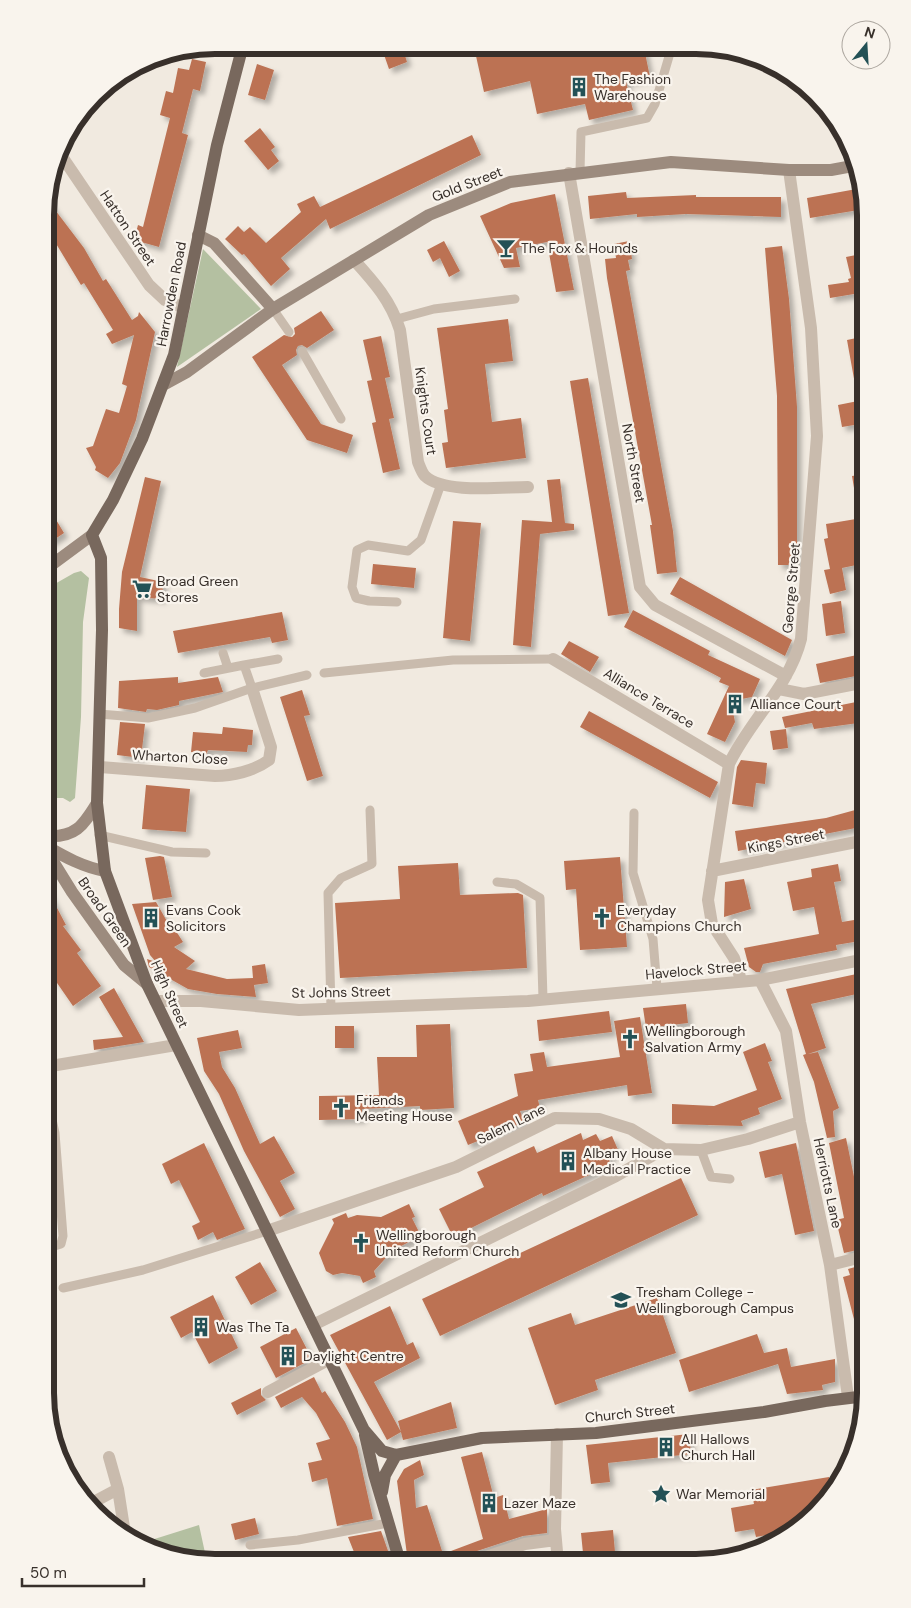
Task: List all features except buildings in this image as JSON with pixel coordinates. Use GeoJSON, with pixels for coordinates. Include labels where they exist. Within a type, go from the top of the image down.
{"type":"FeatureCollection","features":[{"type":"Feature","properties":{"kind":"main road","name":"Harrowden Road"},"geometry":{"type":"LineString","coordinates":[[92,535],[113,500],[165,384],[184,308],[217,145],[241,54]]}},
{"type":"Feature","properties":{"kind":"main road","name":"High Street"},"geometry":{"type":"LineString","coordinates":[[92,535],[101,558],[102,630],[98,804],[99,835],[105,871],[147,984],[364,1430],[374,1474],[382,1495],[398,1554]]}},
{"type":"Feature","properties":{"kind":"main road","name":"Church Street"},"geometry":{"type":"LineString","coordinates":[[396,1455],[482,1438],[596,1433],[688,1422],[857,1397]]}},
{"type":"Feature","properties":{"kind":"main road","name":"High Street"},"geometry":{"type":"LineString","coordinates":[[364,1430],[382,1451],[396,1455],[384,1475],[382,1495]]}},
{"type":"Feature","properties":{"kind":"street","name":"Hatton Street"},"geometry":{"type":"LineString","coordinates":[[64,159],[149,285],[165,300],[184,308]]}},
{"type":"Feature","properties":{"kind":"street","name":"Gold Street"},"geometry":{"type":"LineString","coordinates":[[165,384],[187,372],[273,309],[429,214],[510,182],[671,162],[789,170],[831,170],[850,167]]}},
{"type":"Feature","properties":{"kind":"street","name":"George Street"},"geometry":{"type":"LineString","coordinates":[[741,980],[734,958],[712,924],[708,900],[712,871],[729,764],[738,746],[779,689],[797,657],[801,639],[817,436],[811,328],[789,170]]}},
{"type":"Feature","properties":{"kind":"street","name":"North Street"},"geometry":{"type":"LineString","coordinates":[[574,173],[640,587],[655,605],[786,676]]}},
{"type":"Feature","properties":{"kind":"street"},"geometry":{"type":"LineString","coordinates":[[198,235],[214,243],[273,309]]}},
{"type":"Feature","properties":{"kind":"street","name":"Knights Court"},"geometry":{"type":"LineString","coordinates":[[354,260],[379,287],[397,319],[418,462],[425,476],[451,487],[528,487]]}},
{"type":"Feature","properties":{"kind":"street"},"geometry":{"type":"LineString","coordinates":[[54,564],[92,535]]}},
{"type":"Feature","properties":{"kind":"street","name":"Alliance Terrace"},"geometry":{"type":"LineString","coordinates":[[553,659],[729,764]]}},
{"type":"Feature","properties":{"kind":"street"},"geometry":{"type":"LineString","coordinates":[[779,689],[804,694],[857,684]]}},
{"type":"Feature","properties":{"kind":"street","name":"Wharton Close"},"geometry":{"type":"LineString","coordinates":[[100,767],[228,776],[263,765],[269,760],[272,747],[252,688]]}},
{"type":"Feature","properties":{"kind":"street"},"geometry":{"type":"LineString","coordinates":[[54,835],[72,834],[86,822],[98,804]]}},
{"type":"Feature","properties":{"kind":"street","name":"Kings Street"},"geometry":{"type":"LineString","coordinates":[[712,871],[857,842]]}},
{"type":"Feature","properties":{"kind":"street","name":"Broad Green"},"geometry":{"type":"LineString","coordinates":[[54,850],[87,867],[105,871]]}},
{"type":"Feature","properties":{"kind":"street","name":"Broad Green"},"geometry":{"type":"LineString","coordinates":[[54,863],[72,892],[124,965],[147,984]]}},
{"type":"Feature","properties":{"kind":"street","name":"Havelock Street"},"geometry":{"type":"LineString","coordinates":[[528,1001],[741,980],[760,980],[857,961]]}},
{"type":"Feature","properties":{"kind":"street","name":"Herriotts Lane"},"geometry":{"type":"LineString","coordinates":[[760,980],[786,1031],[800,1122],[830,1265],[848,1398]]}},
{"type":"Feature","properties":{"kind":"street","name":"St Johns Street"},"geometry":{"type":"LineString","coordinates":[[155,1001],[200,1001],[299,1010],[528,1001]]}},
{"type":"Feature","properties":{"kind":"street"},"geometry":{"type":"LineString","coordinates":[[54,1065],[176,1045]]}},
{"type":"Feature","properties":{"kind":"street","name":"Salem Lane"},"geometry":{"type":"LineString","coordinates":[[267,1231],[456,1167],[555,1118],[599,1119],[631,1129],[664,1149],[701,1150],[748,1139],[800,1122]]}},
{"type":"Feature","properties":{"kind":"street"},"geometry":{"type":"LineString","coordinates":[[313,1325],[616,1176],[664,1149]]}},
{"type":"Feature","properties":{"kind":"street"},"geometry":{"type":"LineString","coordinates":[[830,1265],[857,1258]]}},
{"type":"Feature","properties":{"kind":"street"},"geometry":{"type":"LineString","coordinates":[[268,1392],[330,1359]]}},
{"type":"Feature","properties":{"kind":"street"},"geometry":{"type":"LineString","coordinates":[[557,1434],[557,1554]]}},
{"type":"Feature","properties":{"kind":"street"},"geometry":{"type":"LineString","coordinates":[[109,1457],[118,1489],[125,1526]]}},
{"type":"Feature","properties":{"kind":"street"},"geometry":{"type":"LineString","coordinates":[[96,1501],[118,1489]]}},
{"type":"Feature","properties":{"kind":"street"},"geometry":{"type":"LineString","coordinates":[[495,1554],[525,1544],[556,1540]]}},
{"type":"Feature","properties":{"kind":"lane"},"geometry":{"type":"LineString","coordinates":[[574,173],[581,132],[647,118],[655,104],[669,54]]}},
{"type":"Feature","properties":{"kind":"lane"},"geometry":{"type":"LineString","coordinates":[[397,319],[434,309],[515,298]]}},
{"type":"Feature","properties":{"kind":"lane"},"geometry":{"type":"LineString","coordinates":[[273,309],[289,332]]}},
{"type":"Feature","properties":{"kind":"lane"},"geometry":{"type":"LineString","coordinates":[[302,351],[341,419]]}},
{"type":"Feature","properties":{"kind":"lane"},"geometry":{"type":"LineString","coordinates":[[397,602],[356,598],[352,587],[357,550],[368,545],[408,551],[421,540],[441,484]]}},
{"type":"Feature","properties":{"kind":"lane"},"geometry":{"type":"LineString","coordinates":[[223,653],[228,668]]}},
{"type":"Feature","properties":{"kind":"lane"},"geometry":{"type":"LineString","coordinates":[[204,673],[278,659]]}},
{"type":"Feature","properties":{"kind":"lane"},"geometry":{"type":"LineString","coordinates":[[324,673],[453,660],[553,659]]}},
{"type":"Feature","properties":{"kind":"lane"},"geometry":{"type":"LineString","coordinates":[[244,665],[252,688]]}},
{"type":"Feature","properties":{"kind":"lane"},"geometry":{"type":"LineString","coordinates":[[99,714],[148,718],[195,708],[252,688],[307,674]]}},
{"type":"Feature","properties":{"kind":"lane"},"geometry":{"type":"LineString","coordinates":[[331,1009],[328,893],[341,878],[372,864],[370,810]]}},
{"type":"Feature","properties":{"kind":"lane"},"geometry":{"type":"LineString","coordinates":[[634,813],[633,873],[653,939],[657,988]]}},
{"type":"Feature","properties":{"kind":"lane"},"geometry":{"type":"LineString","coordinates":[[99,835],[172,852],[206,853]]}},
{"type":"Feature","properties":{"kind":"lane"},"geometry":{"type":"LineString","coordinates":[[497,882],[516,884],[540,898],[543,999]]}},
{"type":"Feature","properties":{"kind":"lane"},"geometry":{"type":"LineString","coordinates":[[54,1125],[63,1236],[61,1244],[54,1246]]}},
{"type":"Feature","properties":{"kind":"lane"},"geometry":{"type":"LineString","coordinates":[[701,1150],[711,1177],[730,1178]]}},
{"type":"Feature","properties":{"kind":"lane"},"geometry":{"type":"LineString","coordinates":[[63,1288],[142,1270],[267,1231]]}},
{"type":"Feature","properties":{"kind":"lane"},"geometry":{"type":"LineString","coordinates":[[250,1545],[298,1540],[388,1523]]}},
{"type":"Feature","properties":{"kind":"green space"},"geometry":{"type":"Polygon","coordinates":[[[203,249],[261,309],[177,367],[203,249]]]}},
{"type":"Feature","properties":{"kind":"green space"},"geometry":{"type":"Polygon","coordinates":[[[81,571],[89,578],[83,622],[81,717],[75,798],[70,802],[63,798],[54,798],[54,584],[81,571]]]}},
{"type":"Feature","properties":{"kind":"green space"},"geometry":{"type":"Polygon","coordinates":[[[199,1525],[205,1554],[173,1549],[150,1540],[199,1525]]]}},
{"type":"Feature","properties":{"kind":"place","name":"The Fashion Warehouse"},"geometry":{"type":"Point","coordinates":[579,87]}},
{"type":"Feature","properties":{"kind":"place","name":"The Fox & Hounds"},"geometry":{"type":"Point","coordinates":[506,248]}},
{"type":"Feature","properties":{"kind":"place","name":"Broad Green Stores"},"geometry":{"type":"Point","coordinates":[142,589]}},
{"type":"Feature","properties":{"kind":"place","name":"Alliance Court"},"geometry":{"type":"Point","coordinates":[735,704]}},
{"type":"Feature","properties":{"kind":"place","name":"Evans Cook Solicitors"},"geometry":{"type":"Point","coordinates":[151,918]}},
{"type":"Feature","properties":{"kind":"place","name":"Everyday Champions Church"},"geometry":{"type":"Point","coordinates":[602,918]}},
{"type":"Feature","properties":{"kind":"place","name":"Wellingborough Salvation Army"},"geometry":{"type":"Point","coordinates":[630,1039]}},
{"type":"Feature","properties":{"kind":"place","name":"Friends Meeting House"},"geometry":{"type":"Point","coordinates":[341,1108]}},
{"type":"Feature","properties":{"kind":"place","name":"Albany House Medical Practice"},"geometry":{"type":"Point","coordinates":[568,1161]}},
{"type":"Feature","properties":{"kind":"place","name":"Wellingborough United Reform Church"},"geometry":{"type":"Point","coordinates":[361,1243]}},
{"type":"Feature","properties":{"kind":"place","name":"Tresham College - Wellingborough Campus"},"geometry":{"type":"Point","coordinates":[621,1300]}},
{"type":"Feature","properties":{"kind":"place","name":"Was The Ta"},"geometry":{"type":"Point","coordinates":[201,1327]}},
{"type":"Feature","properties":{"kind":"place","name":"Daylight Centre"},"geometry":{"type":"Point","coordinates":[288,1356]}},
{"type":"Feature","properties":{"kind":"place","name":"All Hallows Church Hall"},"geometry":{"type":"Point","coordinates":[666,1447]}},
{"type":"Feature","properties":{"kind":"place","name":"War Memorial"},"geometry":{"type":"Point","coordinates":[661,1494]}},
{"type":"Feature","properties":{"kind":"place","name":"Lazer Maze"},"geometry":{"type":"Point","coordinates":[489,1503]}}]}
